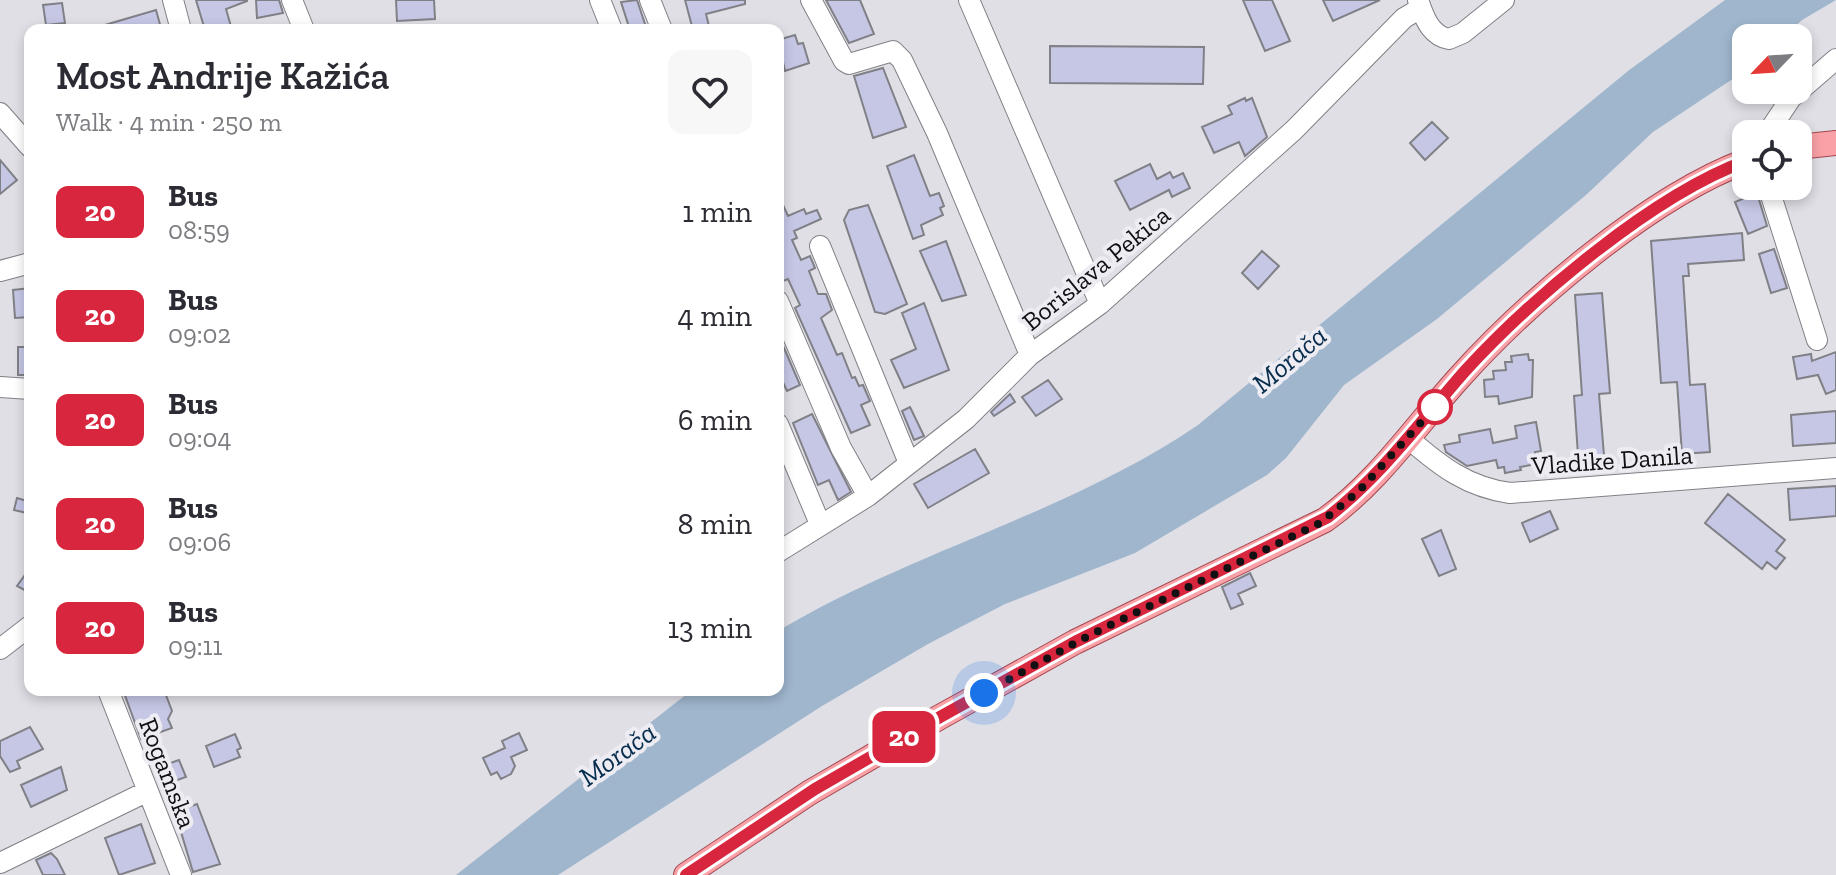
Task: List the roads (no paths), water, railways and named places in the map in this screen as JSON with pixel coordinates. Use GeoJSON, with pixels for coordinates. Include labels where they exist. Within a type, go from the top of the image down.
{"type":"FeatureCollection","features":[{"type":"Feature","properties":{"kind":"main road"},"geometry":{"type":"LineString","coordinates":[[1812,146],[1836,143]]}},
{"type":"Feature","properties":{"kind":"main road"},"geometry":{"type":"LineString","coordinates":[[686,875],[815,789],[1075,642],[1313,527],[1348,501],[1496,339],[1605,246],[1691,187],[1732,168]]}},
{"type":"Feature","properties":{"kind":"street"},"geometry":{"type":"LineString","coordinates":[[173,0],[179,24]]}},
{"type":"Feature","properties":{"kind":"street"},"geometry":{"type":"LineString","coordinates":[[292,0],[302,24]]}},
{"type":"Feature","properties":{"kind":"street"},"geometry":{"type":"LineString","coordinates":[[600,0],[610,24]]}},
{"type":"Feature","properties":{"kind":"street"},"geometry":{"type":"LineString","coordinates":[[650,0],[660,24]]}},
{"type":"Feature","properties":{"kind":"street"},"geometry":{"type":"LineString","coordinates":[[811,0],[844,61],[849,64],[893,51],[902,60],[937,133],[1030,355]]}},
{"type":"Feature","properties":{"kind":"street"},"geometry":{"type":"LineString","coordinates":[[969,0],[1100,304]]}},
{"type":"Feature","properties":{"kind":"street"},"geometry":{"type":"LineString","coordinates":[[1420,4],[1425,20],[1436,34],[1449,39],[1463,33],[1504,0]]}},
{"type":"Feature","properties":{"kind":"street","name":"Borislava Pekica"},"geometry":{"type":"LineString","coordinates":[[784,548],[868,496],[966,419],[1030,355],[1100,304],[1294,130],[1420,4]]}},
{"type":"Feature","properties":{"kind":"street"},"geometry":{"type":"LineString","coordinates":[[1776,120],[1791,98],[1836,59]]}},
{"type":"Feature","properties":{"kind":"street"},"geometry":{"type":"LineString","coordinates":[[0,113],[24,140]]}},
{"type":"Feature","properties":{"kind":"street"},"geometry":{"type":"LineString","coordinates":[[1772,200],[1817,340]]}},
{"type":"Feature","properties":{"kind":"street"},"geometry":{"type":"LineString","coordinates":[[820,246],[909,463]]}},
{"type":"Feature","properties":{"kind":"street"},"geometry":{"type":"LineString","coordinates":[[0,271],[24,265]]}},
{"type":"Feature","properties":{"kind":"street"},"geometry":{"type":"LineString","coordinates":[[784,315],[841,448],[868,496]]}},
{"type":"Feature","properties":{"kind":"street"},"geometry":{"type":"LineString","coordinates":[[0,387],[24,389]]}},
{"type":"Feature","properties":{"kind":"street"},"geometry":{"type":"LineString","coordinates":[[784,438],[820,524]]}},
{"type":"Feature","properties":{"kind":"street","name":"Vladike Danila"},"geometry":{"type":"LineString","coordinates":[[1408,438],[1452,474],[1471,484],[1510,493],[1836,468]]}},
{"type":"Feature","properties":{"kind":"street"},"geometry":{"type":"LineString","coordinates":[[0,649],[24,631]]}},
{"type":"Feature","properties":{"kind":"street","name":"Rogamska"},"geometry":{"type":"LineString","coordinates":[[110,696],[181,875]]}},
{"type":"Feature","properties":{"kind":"street"},"geometry":{"type":"LineString","coordinates":[[0,863],[146,792]]}},
{"type":"Feature","properties":{"kind":"water","name":"Morača"},"geometry":{"type":"Polygon","coordinates":[[[1725,0],[1836,0],[1798,24],[1732,24],[1732,79],[1653,132],[1586,195],[1437,319],[1344,385],[1286,458],[1267,475],[1135,553],[1005,604],[928,644],[822,706],[558,875],[456,875],[684,696],[784,696],[784,628],[882,577],[1097,483],[1198,425],[1628,71],[1725,0]]]}}]}
